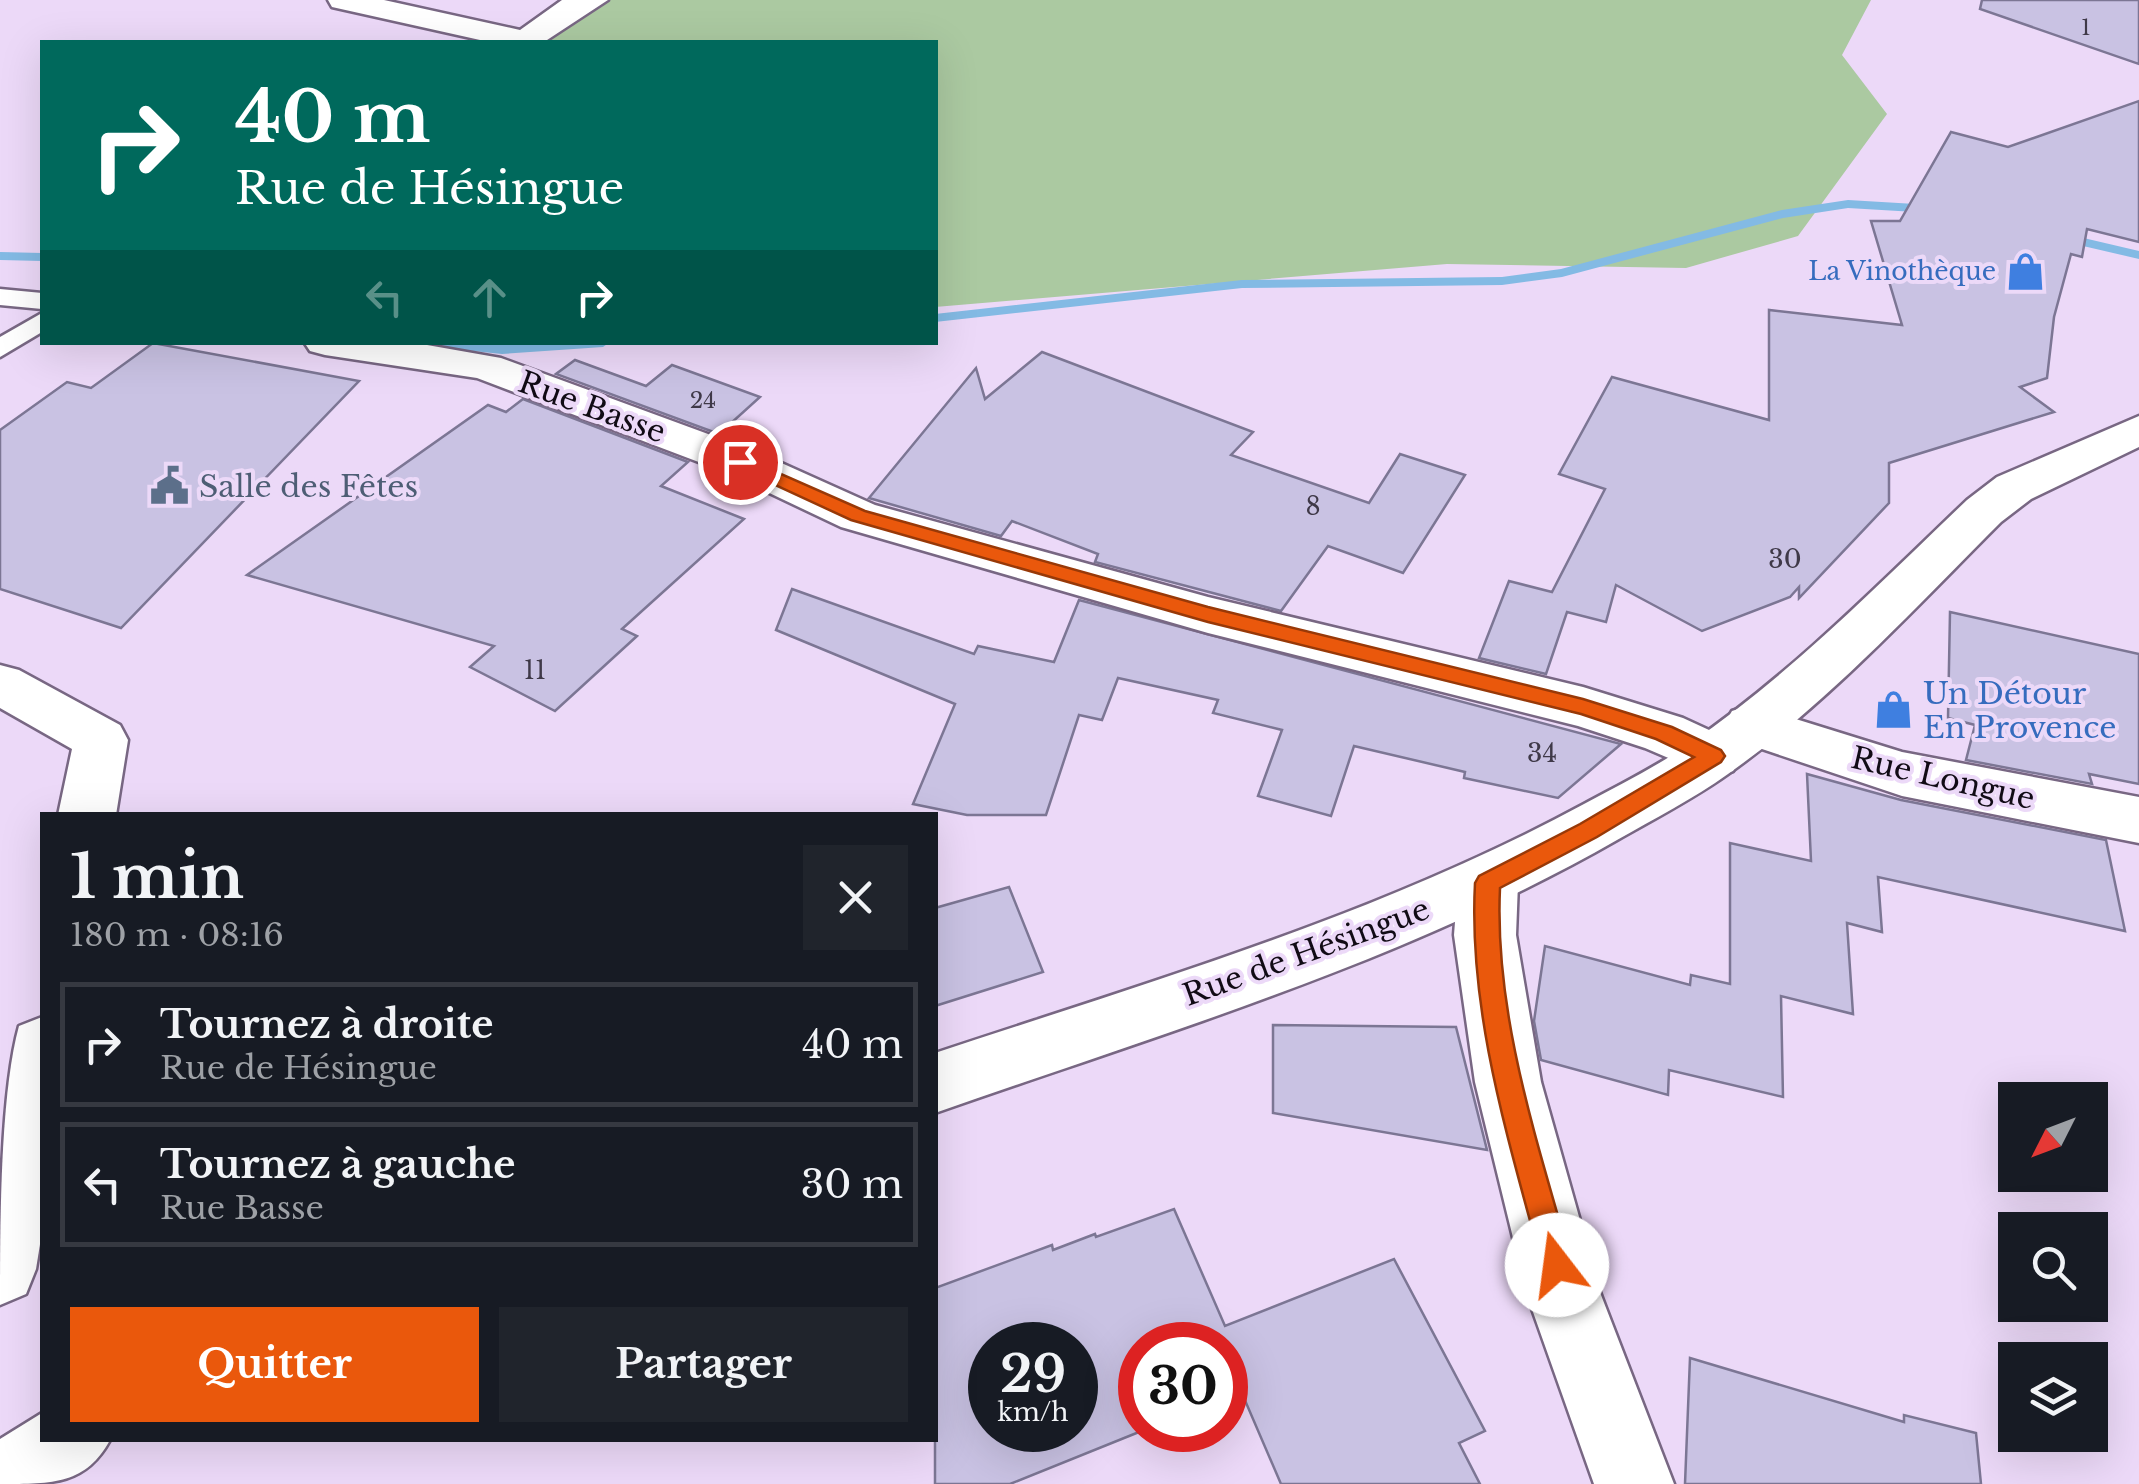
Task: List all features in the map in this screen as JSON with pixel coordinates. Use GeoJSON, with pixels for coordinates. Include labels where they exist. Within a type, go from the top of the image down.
{"type":"FeatureCollection","features":[{"type":"Feature","properties":{"kind":"street"},"geometry":{"type":"LineString","coordinates":[[343,0],[515,40]]}},
{"type":"Feature","properties":{"kind":"street"},"geometry":{"type":"LineString","coordinates":[[527,40],[576,5],[592,0]]}},
{"type":"Feature","properties":{"kind":"street","name":"Rue Basse"},"geometry":{"type":"LineString","coordinates":[[344,345],[486,367],[740,462],[858,516],[1208,614],[1583,707],[1664,733],[1732,741]]}},
{"type":"Feature","properties":{"kind":"street","name":"Rue de Hésingue"},"geometry":{"type":"LineString","coordinates":[[938,1082],[1377,930],[1488,883],[1588,830],[1732,741],[1796,692],[1984,511],[2014,488],[2139,430]]}},
{"type":"Feature","properties":{"kind":"street"},"geometry":{"type":"LineString","coordinates":[[0,684],[101,740],[88,812]]}},
{"type":"Feature","properties":{"kind":"street","name":"Rue Longue"},"geometry":{"type":"LineString","coordinates":[[1732,741],[2139,820]]}},
{"type":"Feature","properties":{"kind":"street"},"geometry":{"type":"LineString","coordinates":[[1488,883],[1485,935],[1508,1082],[1564,1295],[1634,1484]]}},
{"type":"Feature","properties":{"kind":"street"},"geometry":{"type":"LineString","coordinates":[[0,1269],[40,1057]]}},
{"type":"Feature","properties":{"kind":"street"},"geometry":{"type":"LineString","coordinates":[[2,1470],[66,1442]]}},
{"type":"Feature","properties":{"kind":"lane"},"geometry":{"type":"LineString","coordinates":[[0,297],[40,301]]}},
{"type":"Feature","properties":{"kind":"lane"},"geometry":{"type":"LineString","coordinates":[[0,349],[40,322]]}},
{"type":"Feature","properties":{"kind":"green space"},"geometry":{"type":"Polygon","coordinates":[[[608,0],[1871,0],[1842,55],[1887,114],[1798,236],[1686,268],[1447,264],[938,307],[938,40],[539,40],[578,12],[608,0]]]}},
{"type":"Feature","properties":{"kind":"building"},"geometry":{"type":"Polygon","coordinates":[[[1982,0],[2139,0],[2139,64],[1980,9],[1982,0]]]}},
{"type":"Feature","properties":{"kind":"building"},"geometry":{"type":"Polygon","coordinates":[[[2139,101],[2139,242],[2087,229],[2082,257],[2071,254],[2054,317],[2047,378],[2020,387],[2054,412],[1889,463],[1889,503],[1799,598],[1799,587],[1790,597],[1702,631],[1616,585],[1606,622],[1567,612],[1546,674],[1479,658],[1509,581],[1552,592],[1605,489],[1559,474],[1612,377],[1769,420],[1769,310],[1902,325],[1871,221],[1900,221],[1951,132],[2008,147],[2139,101]]]}},
{"type":"Feature","properties":{"kind":"building"},"geometry":{"type":"Polygon","coordinates":[[[150,345],[359,381],[121,628],[0,589],[0,430],[67,382],[91,388],[150,345]]]}},
{"type":"Feature","properties":{"kind":"building"},"geometry":{"type":"Polygon","coordinates":[[[1042,352],[1253,432],[1231,455],[1369,503],[1400,454],[1465,475],[1403,573],[1328,546],[1281,611],[1095,562],[1098,554],[1012,521],[1001,536],[869,498],[976,368],[985,399],[1042,352]]]}},
{"type":"Feature","properties":{"kind":"building"},"geometry":{"type":"Polygon","coordinates":[[[575,360],[646,386],[672,365],[760,397],[719,434],[556,374],[575,360]]]}},
{"type":"Feature","properties":{"kind":"building"},"geometry":{"type":"Polygon","coordinates":[[[523,399],[688,462],[661,486],[744,519],[622,629],[637,636],[555,711],[470,667],[494,646],[247,575],[488,405],[506,412],[523,399]]]}},
{"type":"Feature","properties":{"kind":"building"},"geometry":{"type":"Polygon","coordinates":[[[792,589],[974,654],[978,646],[1054,662],[1079,600],[1621,744],[1558,798],[1464,778],[1465,772],[1354,746],[1331,816],[1258,796],[1282,730],[1213,713],[1218,700],[1118,678],[1102,720],[1079,715],[1046,815],[967,815],[913,804],[955,704],[776,630],[792,589]]]}},
{"type":"Feature","properties":{"kind":"building"},"geometry":{"type":"Polygon","coordinates":[[[1950,612],[2139,654],[2139,784],[2089,774],[2092,784],[1966,760],[1975,725],[1948,718],[1950,612]]]}},
{"type":"Feature","properties":{"kind":"building"},"geometry":{"type":"Polygon","coordinates":[[[1807,774],[1901,800],[2106,840],[2125,931],[1878,877],[1882,932],[1847,923],[1853,1014],[1781,996],[1783,1097],[1669,1070],[1668,1095],[1541,1060],[1534,1021],[1545,946],[1690,985],[1691,975],[1730,984],[1730,843],[1811,861],[1807,774]]]}},
{"type":"Feature","properties":{"kind":"building"},"geometry":{"type":"Polygon","coordinates":[[[1009,887],[1043,972],[938,1005],[938,907],[1009,887]]]}},
{"type":"Feature","properties":{"kind":"building"},"geometry":{"type":"Polygon","coordinates":[[[1273,1025],[1456,1027],[1487,1150],[1273,1113],[1273,1025]]]}},
{"type":"Feature","properties":{"kind":"building"},"geometry":{"type":"Polygon","coordinates":[[[1174,1209],[1223,1322],[1118,1322],[1118,1440],[1098,1449],[1098,1322],[968,1322],[968,1452],[1089,1452],[1010,1484],[935,1484],[938,1287],[1052,1245],[1053,1250],[1174,1209]]]}},
{"type":"Feature","properties":{"kind":"building"},"geometry":{"type":"Polygon","coordinates":[[[1394,1259],[1485,1431],[1459,1443],[1480,1484],[1281,1484],[1248,1407],[1248,1322],[1235,1322],[1394,1259]]]}},
{"type":"Feature","properties":{"kind":"building"},"geometry":{"type":"Polygon","coordinates":[[[1690,1358],[1904,1422],[1904,1415],[1976,1433],[1981,1484],[1685,1484],[1690,1358]]]}},
{"type":"Feature","properties":{"kind":"waterway"},"geometry":{"type":"LineString","coordinates":[[938,318],[1242,284],[1502,281],[1562,273],[1782,214],[1848,204],[1932,209]]}},
{"type":"Feature","properties":{"kind":"waterway"},"geometry":{"type":"LineString","coordinates":[[2058,236],[2139,255]]}},
{"type":"Feature","properties":{"kind":"waterway"},"geometry":{"type":"LineString","coordinates":[[0,256],[40,257]]}},
{"type":"Feature","properties":{"kind":"waterway"},"geometry":{"type":"LineString","coordinates":[[464,345],[502,349],[560,345]]}},
{"type":"Feature","properties":{"kind":"place","name":"La Vinothèque"},"geometry":{"type":"Point","coordinates":[2026,271]}},
{"type":"Feature","properties":{"kind":"place","name":"Salle des Fêtes"},"geometry":{"type":"Point","coordinates":[169,486]}},
{"type":"Feature","properties":{"kind":"place","name":"Un Détour En Provence"},"geometry":{"type":"Point","coordinates":[1893,710]}},
{"type":"Feature","properties":{"kind":"route"},"geometry":{"type":"LineString","coordinates":[[740,462],[858,516],[1208,614],[1583,707],[1664,733],[1713,756],[1488,883],[1485,935],[1508,1082],[1557,1265]]}}]}
